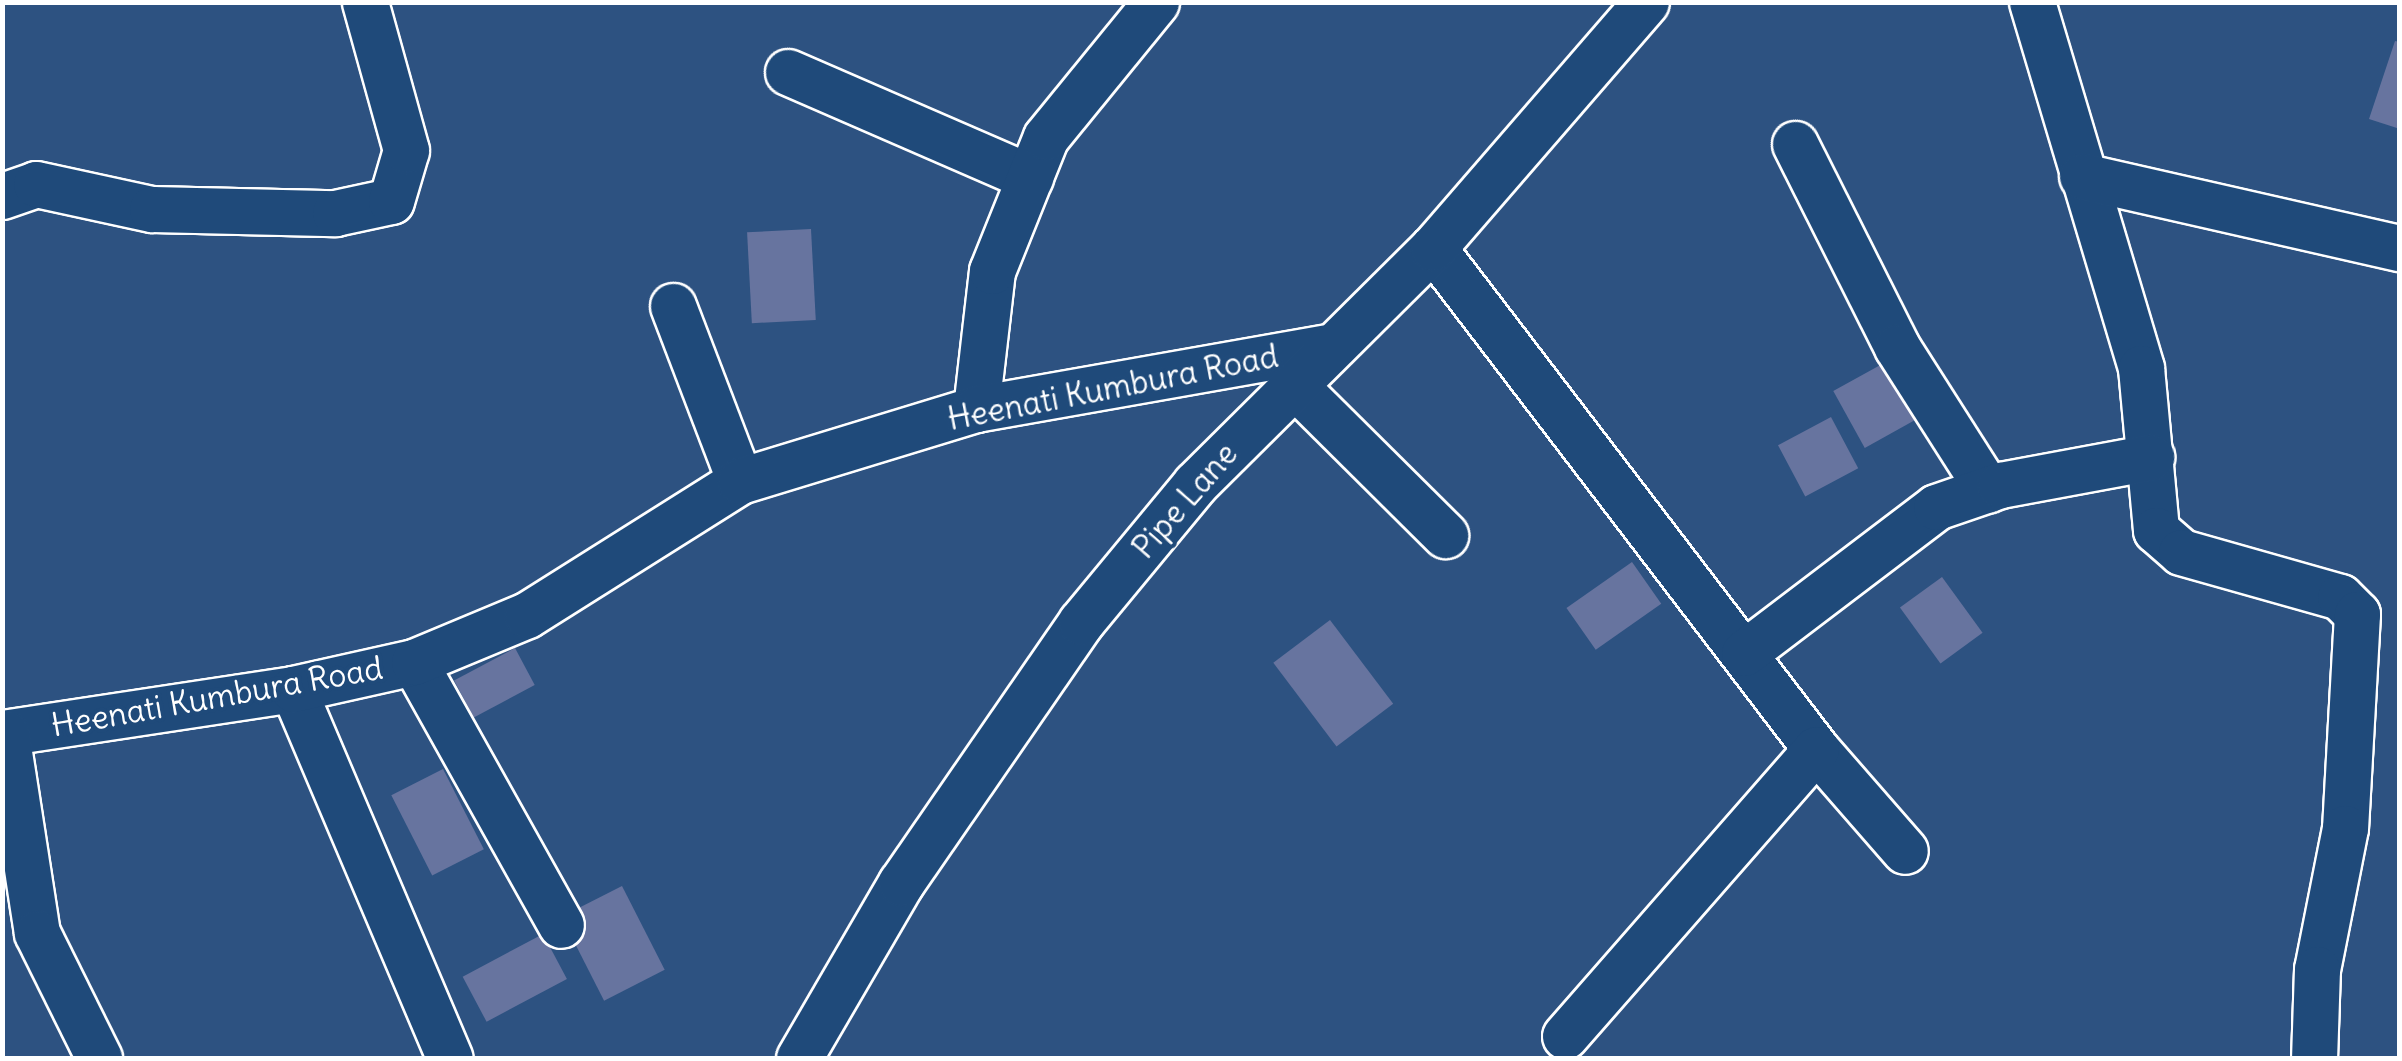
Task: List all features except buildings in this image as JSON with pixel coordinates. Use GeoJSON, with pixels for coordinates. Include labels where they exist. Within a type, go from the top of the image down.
{"type":"FeatureCollection","features":[{"type":"Feature","properties":{"kind":"street"},"geometry":{"type":"LineString","coordinates":[[2,196],[36,184],[152,209],[336,213],[391,201],[406,150],[364,2]]}},
{"type":"Feature","properties":{"kind":"street"},"geometry":{"type":"LineString","coordinates":[[976,409],[992,271],[1046,137],[1156,2]]}},
{"type":"Feature","properties":{"kind":"street","name":"Pipe Lane"},"geometry":{"type":"LineString","coordinates":[[799,1058],[901,883],[1082,622],[1195,484],[1326,347],[1433,248],[1646,2]]}},
{"type":"Feature","properties":{"kind":"street"},"geometry":{"type":"LineString","coordinates":[[2032,2],[2141,368],[2156,530],[2182,552],[2340,597],[2357,614],[2345,828],[2317,968],[2314,1058]]}},
{"type":"Feature","properties":{"kind":"street"},"geometry":{"type":"LineString","coordinates":[[788,72],[1030,177]]}},
{"type":"Feature","properties":{"kind":"street"},"geometry":{"type":"LineString","coordinates":[[1794,144],[1897,347],[1988,490]]}},
{"type":"Feature","properties":{"kind":"street"},"geometry":{"type":"LineString","coordinates":[[2082,176],[2400,248]]}},
{"type":"Feature","properties":{"kind":"street"},"geometry":{"type":"LineString","coordinates":[[1433,248],[1816,749],[1905,851]]}},
{"type":"Feature","properties":{"kind":"street"},"geometry":{"type":"LineString","coordinates":[[673,306],[740,481]]}},
{"type":"Feature","properties":{"kind":"street","name":"Heenati Kumbura Road"},"geometry":{"type":"LineString","coordinates":[[4,733],[294,689],[414,662],[526,615],[740,481],[976,409],[1326,347]]}},
{"type":"Feature","properties":{"kind":"street"},"geometry":{"type":"LineString","coordinates":[[1292,383],[1444,535]]}},
{"type":"Feature","properties":{"kind":"street"},"geometry":{"type":"LineString","coordinates":[[1744,652],[1936,507],[1988,490],[2150,457]]}},
{"type":"Feature","properties":{"kind":"street"},"geometry":{"type":"LineString","coordinates":[[414,662],[562,925]]}},
{"type":"Feature","properties":{"kind":"street"},"geometry":{"type":"LineString","coordinates":[[294,689],[450,1058]]}},
{"type":"Feature","properties":{"kind":"street"},"geometry":{"type":"LineString","coordinates":[[4,733],[37,933],[99,1058]]}},
{"type":"Feature","properties":{"kind":"street"},"geometry":{"type":"LineString","coordinates":[[1566,1036],[1816,749]]}}]}
